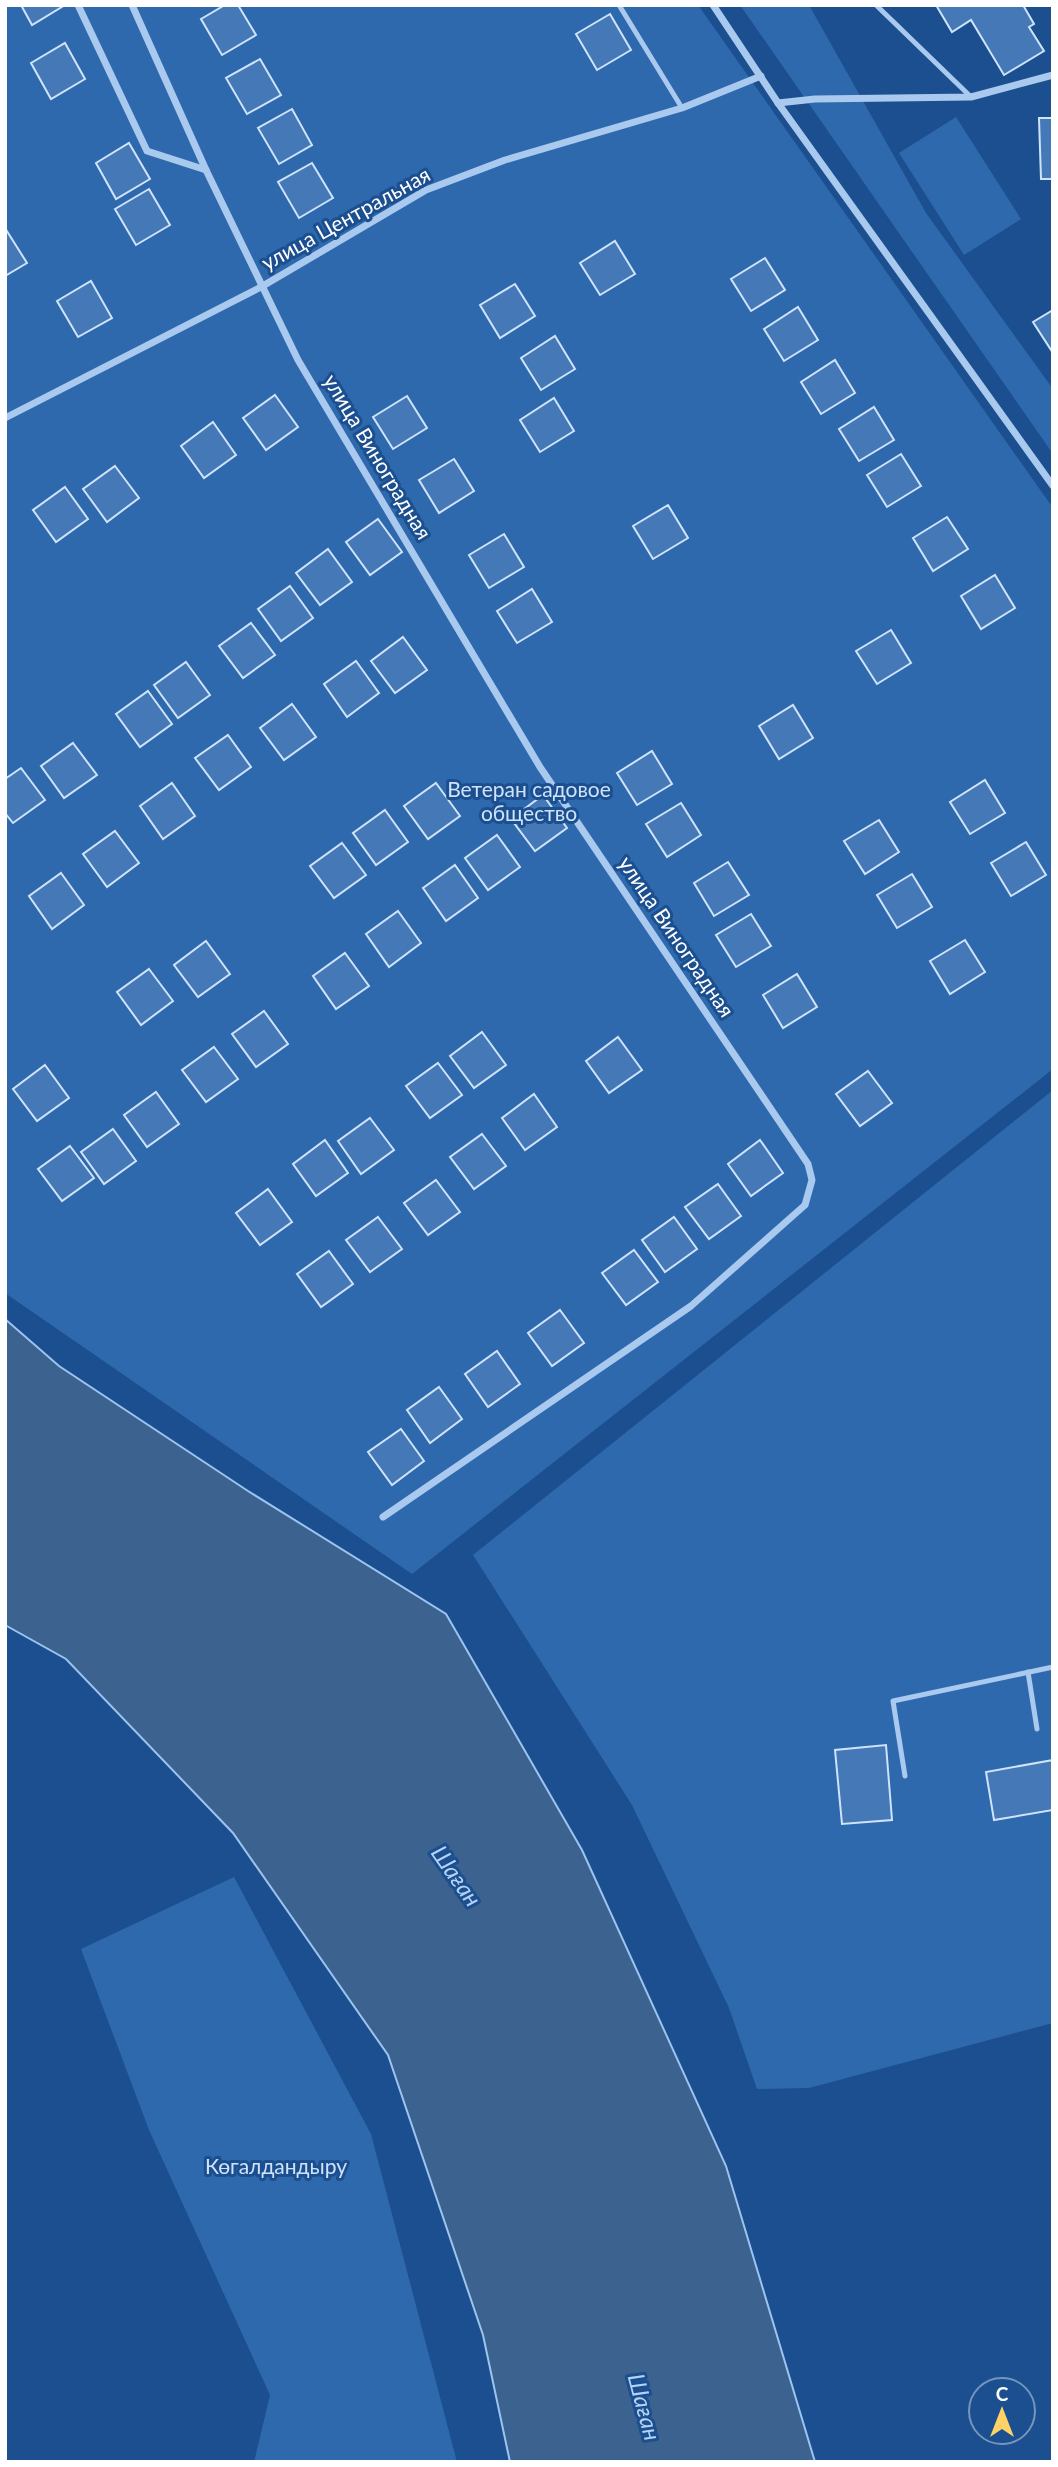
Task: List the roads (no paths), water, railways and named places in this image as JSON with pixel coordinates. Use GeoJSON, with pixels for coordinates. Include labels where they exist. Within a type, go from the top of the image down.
{"type":"FeatureCollection","features":[{"type":"Feature","properties":{"kind":"street"},"geometry":{"type":"LineString","coordinates":[[78,5],[147,151],[206,170]]}},
{"type":"Feature","properties":{"kind":"street","name":"улица Виноградная"},"geometry":{"type":"LineString","coordinates":[[132,5],[206,170],[298,360],[540,767],[808,1164],[812,1180],[805,1205],[691,1306],[383,1517]]}},
{"type":"Feature","properties":{"kind":"street"},"geometry":{"type":"LineString","coordinates":[[713,5],[778,103],[1053,486]]}},
{"type":"Feature","properties":{"kind":"street"},"geometry":{"type":"LineString","coordinates":[[778,103],[815,99],[971,97],[1053,75]]}},
{"type":"Feature","properties":{"kind":"street","name":"улица Центральная"},"geometry":{"type":"LineString","coordinates":[[5,418],[261,287],[426,190],[505,160],[682,108],[761,76]]}},
{"type":"Feature","properties":{"kind":"lane"},"geometry":{"type":"LineString","coordinates":[[619,5],[682,108]]}},
{"type":"Feature","properties":{"kind":"lane"},"geometry":{"type":"LineString","coordinates":[[876,5],[971,97]]}},
{"type":"Feature","properties":{"kind":"lane"},"geometry":{"type":"LineString","coordinates":[[905,1776],[893,1701],[1053,1667]]}},
{"type":"Feature","properties":{"kind":"lane"},"geometry":{"type":"LineString","coordinates":[[1028,1672],[1037,1729]]}},
{"type":"Feature","properties":{"kind":"water","name":"Шаған"},"geometry":{"type":"Polygon","coordinates":[[[5,1319],[59,1366],[248,1491],[446,1614],[582,1850],[726,2166],[815,2462],[510,2462],[483,2335],[388,2055],[233,1833],[66,1659],[5,1625],[5,1319]]]}},
{"type":"Feature","properties":{"kind":"park label","name":"Ветеран садовое общество"},"geometry":{"type":"Point","coordinates":[529,802]}},
{"type":"Feature","properties":{"kind":"park label","name":"Көгалдандыру"},"geometry":{"type":"Point","coordinates":[276,2167]}}]}
